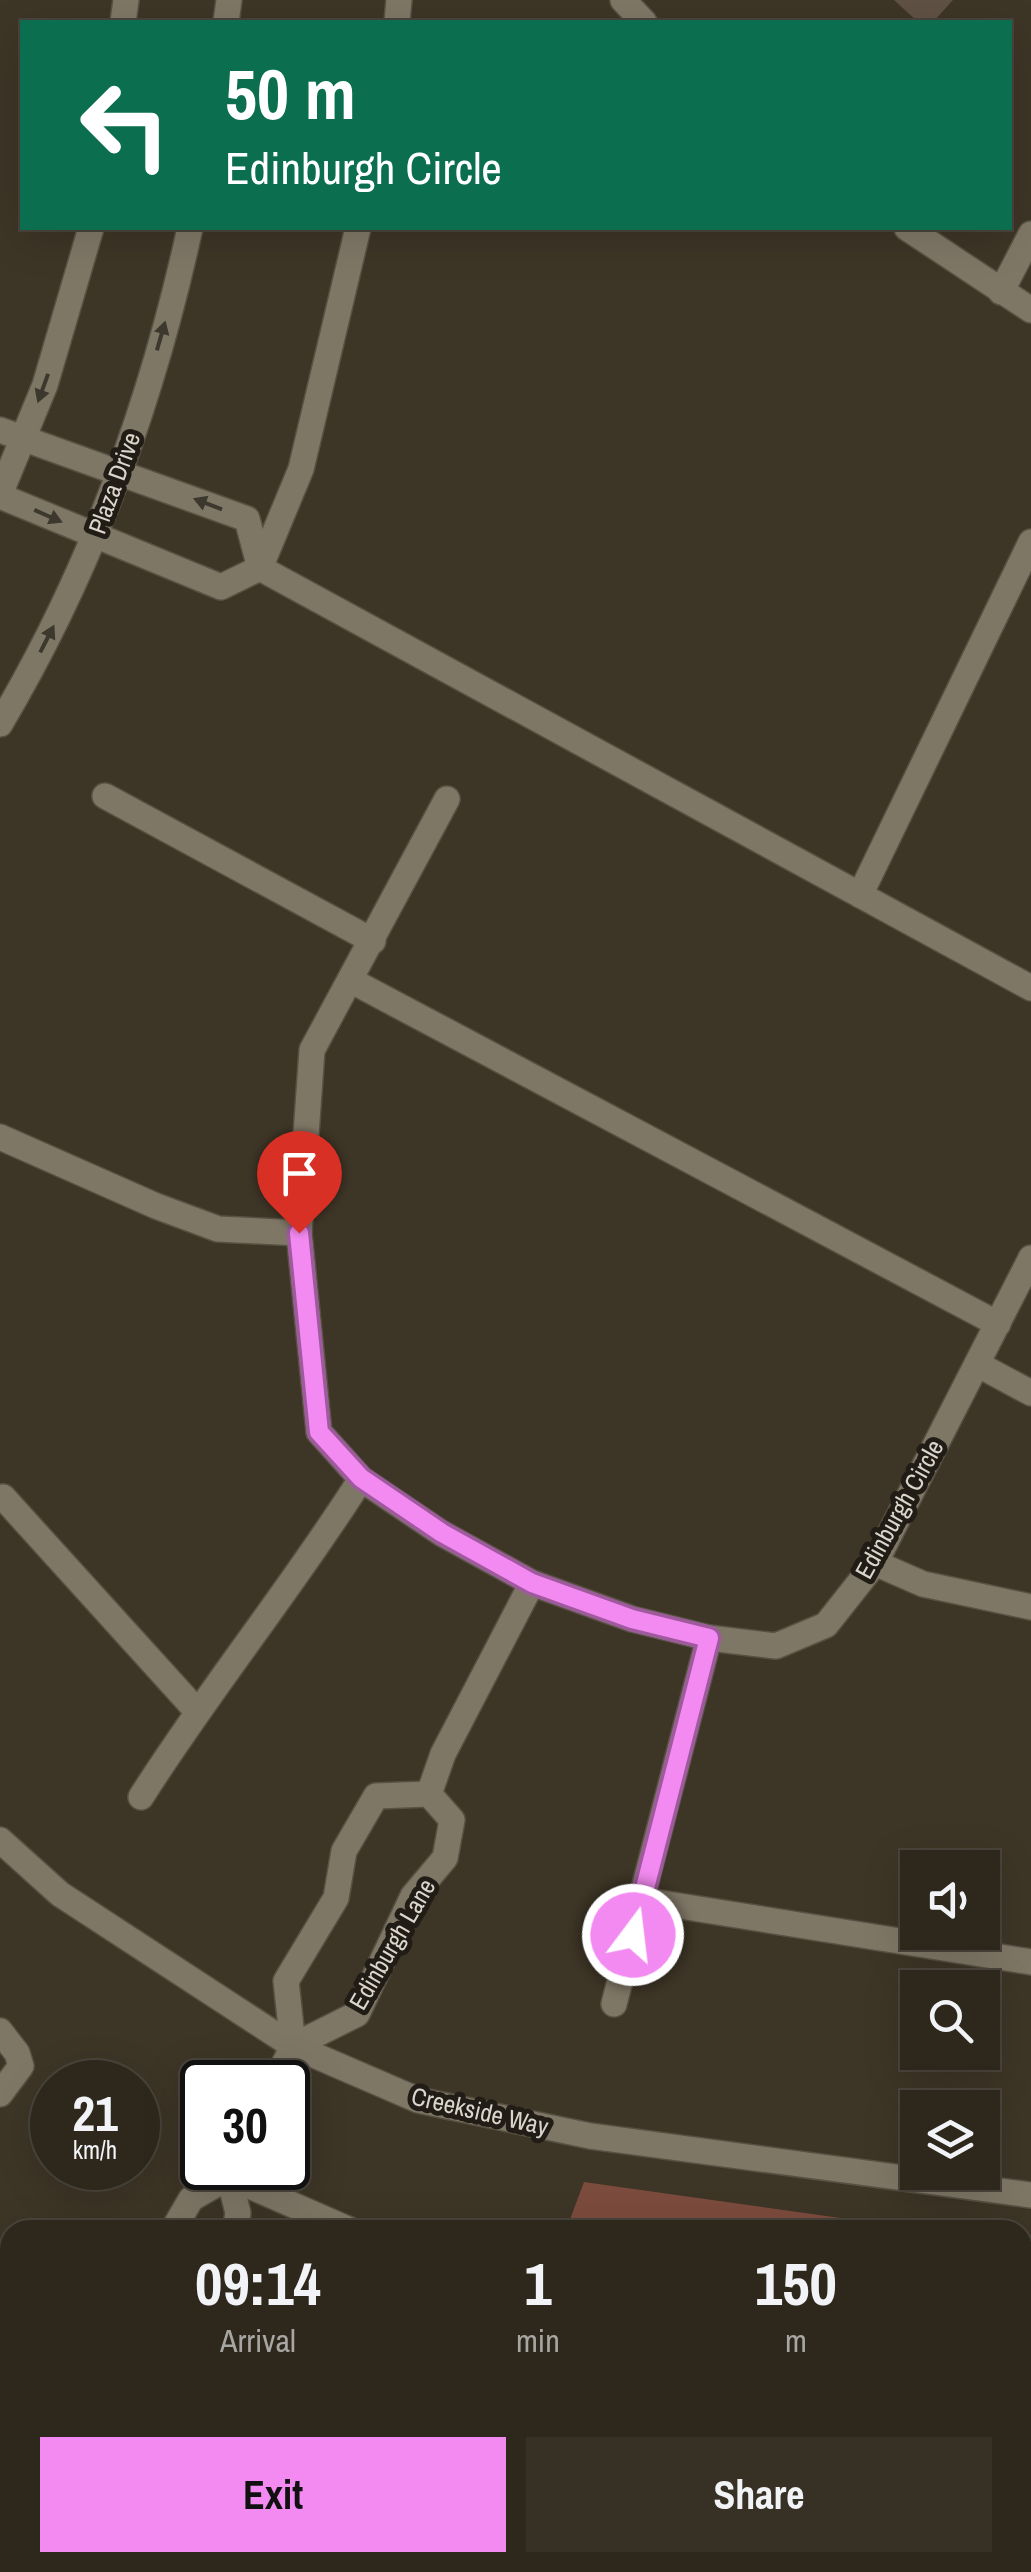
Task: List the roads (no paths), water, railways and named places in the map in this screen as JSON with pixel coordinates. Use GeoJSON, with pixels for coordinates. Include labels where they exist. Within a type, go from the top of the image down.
{"type":"FeatureCollection","features":[{"type":"Feature","properties":{"kind":"street"},"geometry":{"type":"LineString","coordinates":[[622,0],[642,20]]}},
{"type":"Feature","properties":{"kind":"street"},"geometry":{"type":"LineString","coordinates":[[90,230],[50,368],[12,434],[0,495],[221,587],[260,568],[301,469],[358,230]]}},
{"type":"Feature","properties":{"kind":"street","name":"Plaza Drive"},"geometry":{"type":"LineString","coordinates":[[0,724],[73,590],[95,537],[120,470],[189,230]]}},
{"type":"Feature","properties":{"kind":"street"},"geometry":{"type":"LineString","coordinates":[[910,230],[1031,310]]}},
{"type":"Feature","properties":{"kind":"street"},"geometry":{"type":"LineString","coordinates":[[1001,292],[1031,234]]}},
{"type":"Feature","properties":{"kind":"street"},"geometry":{"type":"LineString","coordinates":[[12,434],[247,519],[260,568],[1031,988]]}},
{"type":"Feature","properties":{"kind":"street"},"geometry":{"type":"LineString","coordinates":[[860,894],[1031,542]]}},
{"type":"Feature","properties":{"kind":"street"},"geometry":{"type":"LineString","coordinates":[[105,796],[373,941]]}},
{"type":"Feature","properties":{"kind":"street","name":"Edinburgh Circle"},"geometry":{"type":"LineString","coordinates":[[447,799],[352,982],[312,1050],[299,1233],[319,1432],[361,1478],[442,1533],[532,1583],[632,1619],[709,1638],[776,1646],[826,1625],[875,1563],[1031,1258]]}},
{"type":"Feature","properties":{"kind":"street"},"geometry":{"type":"LineString","coordinates":[[352,982],[998,1324]]}},
{"type":"Feature","properties":{"kind":"street"},"geometry":{"type":"LineString","coordinates":[[0,1136],[156,1206],[218,1229],[299,1233]]}},
{"type":"Feature","properties":{"kind":"street"},"geometry":{"type":"LineString","coordinates":[[977,1364],[1031,1393]]}},
{"type":"Feature","properties":{"kind":"street"},"geometry":{"type":"LineString","coordinates":[[141,1797],[196,1710],[302,1573],[361,1478]]}},
{"type":"Feature","properties":{"kind":"street"},"geometry":{"type":"LineString","coordinates":[[3,1497],[196,1710]]}},
{"type":"Feature","properties":{"kind":"street"},"geometry":{"type":"LineString","coordinates":[[875,1563],[923,1584],[1031,1608]]}},
{"type":"Feature","properties":{"kind":"street"},"geometry":{"type":"LineString","coordinates":[[285,2060],[292,2046],[286,1982],[336,1898],[344,1852],[376,1796],[429,1794],[443,1754],[532,1583]]}},
{"type":"Feature","properties":{"kind":"street"},"geometry":{"type":"LineString","coordinates":[[614,2004],[709,1638]]}},
{"type":"Feature","properties":{"kind":"street","name":"Edinburgh Lane"},"geometry":{"type":"LineString","coordinates":[[292,2046],[357,2014],[414,1896],[444,1858],[452,1820],[429,1794]]}},
{"type":"Feature","properties":{"kind":"street","name":"Creekside Way"},"geometry":{"type":"LineString","coordinates":[[0,1840],[60,1894],[292,2046],[418,2100],[590,2136],[1031,2195]]}},
{"type":"Feature","properties":{"kind":"street"},"geometry":{"type":"LineString","coordinates":[[642,1900],[1031,1962]]}},
{"type":"Feature","properties":{"kind":"street"},"geometry":{"type":"LineString","coordinates":[[0,2031],[17,2053],[21,2066],[0,2094]]}},
{"type":"Feature","properties":{"kind":"street"},"geometry":{"type":"LineString","coordinates":[[179,2220],[191,2199],[205,2190]]}},
{"type":"Feature","properties":{"kind":"street"},"geometry":{"type":"LineString","coordinates":[[235,2190],[237,2220]]}},
{"type":"Feature","properties":{"kind":"street"},"geometry":{"type":"LineString","coordinates":[[269,2190],[330,2220]]}}]}
